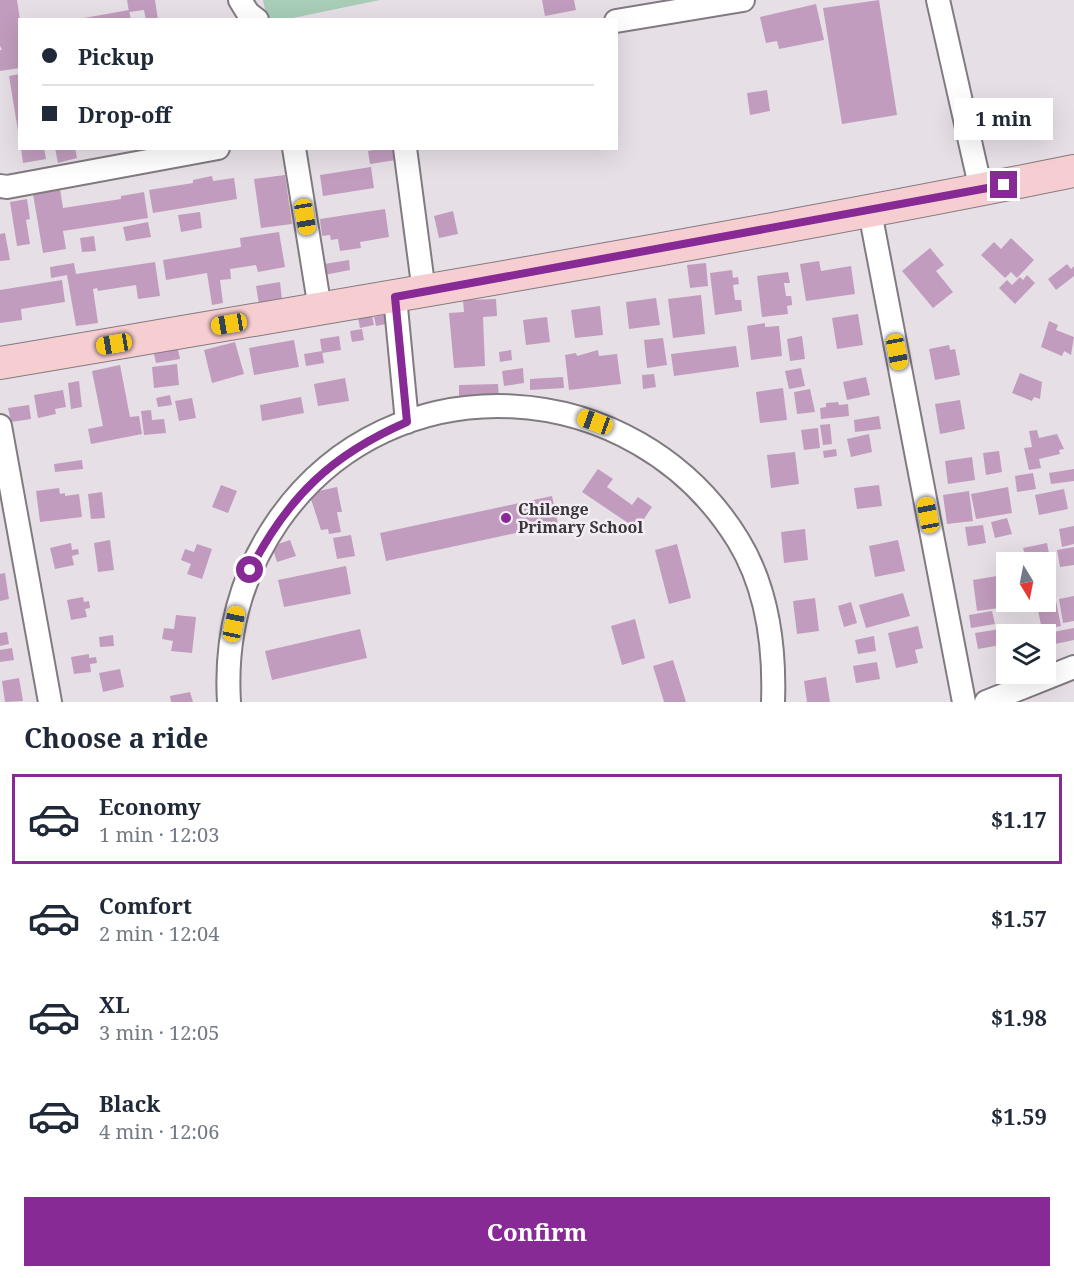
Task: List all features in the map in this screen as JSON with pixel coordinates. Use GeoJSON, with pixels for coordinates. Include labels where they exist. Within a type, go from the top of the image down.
{"type":"FeatureCollection","features":[{"type":"Feature","properties":{"kind":"street"},"geometry":{"type":"LineString","coordinates":[[240,0],[248,13],[254,18]]}},
{"type":"Feature","properties":{"kind":"street"},"geometry":{"type":"LineString","coordinates":[[618,21],[743,0]]}},
{"type":"Feature","properties":{"kind":"street"},"geometry":{"type":"LineString","coordinates":[[938,0],[981,190]]}},
{"type":"Feature","properties":{"kind":"street"},"geometry":{"type":"LineString","coordinates":[[0,186],[7,187],[207,150]]}},
{"type":"Feature","properties":{"kind":"street"},"geometry":{"type":"LineString","coordinates":[[294,150],[320,309]]}},
{"type":"Feature","properties":{"kind":"street"},"geometry":{"type":"LineString","coordinates":[[405,150],[410,294],[407,422]]}},
{"type":"Feature","properties":{"kind":"street"},"geometry":{"type":"LineString","coordinates":[[0,363],[410,294],[870,212],[1074,171]]}},
{"type":"Feature","properties":{"kind":"street"},"geometry":{"type":"LineString","coordinates":[[870,212],[964,702]]}},
{"type":"Feature","properties":{"kind":"street"},"geometry":{"type":"LineString","coordinates":[[230,702],[230,642],[237,605],[250,570],[266,538],[288,507],[313,480],[342,456],[373,437],[407,422],[448,410],[490,405],[533,406],[585,418],[615,429],[652,450],[686,476],[708,498],[739,541],[757,580],[769,620],[775,662],[773,702]]}},
{"type":"Feature","properties":{"kind":"street"},"geometry":{"type":"LineString","coordinates":[[0,426],[50,702]]}},
{"type":"Feature","properties":{"kind":"street"},"geometry":{"type":"LineString","coordinates":[[986,702],[1074,667]]}},
{"type":"Feature","properties":{"kind":"green space"},"geometry":{"type":"Polygon","coordinates":[[[263,0],[380,0],[293,18],[267,18],[263,0]]]}},
{"type":"Feature","properties":{"kind":"building"},"geometry":{"type":"Polygon","coordinates":[[[0,0],[17,0],[20,18],[18,68],[0,71],[0,50],[2,50],[0,46],[0,0]]]}},
{"type":"Feature","properties":{"kind":"building"},"geometry":{"type":"Polygon","coordinates":[[[127,0],[155,0],[158,18],[146,18],[144,10],[129,12],[127,0]]]}},
{"type":"Feature","properties":{"kind":"building"},"geometry":{"type":"Polygon","coordinates":[[[542,0],[574,0],[576,10],[545,16],[542,0]]]}},
{"type":"Feature","properties":{"kind":"building"},"geometry":{"type":"Polygon","coordinates":[[[879,0],[897,115],[842,124],[823,8],[879,0]]]}},
{"type":"Feature","properties":{"kind":"building"},"geometry":{"type":"Polygon","coordinates":[[[816,4],[824,40],[779,49],[777,41],[766,43],[760,17],[816,4]]]}},
{"type":"Feature","properties":{"kind":"building"},"geometry":{"type":"Polygon","coordinates":[[[129,10],[131,18],[84,18],[129,10]]]}},
{"type":"Feature","properties":{"kind":"building"},"geometry":{"type":"Polygon","coordinates":[[[18,74],[18,131],[9,76],[18,74]]]}},
{"type":"Feature","properties":{"kind":"building"},"geometry":{"type":"Polygon","coordinates":[[[767,90],[770,111],[750,115],[747,93],[767,90]]]}},
{"type":"Feature","properties":{"kind":"building"},"geometry":{"type":"Polygon","coordinates":[[[21,150],[44,150],[46,159],[23,163],[21,150]]]}},
{"type":"Feature","properties":{"kind":"building"},"geometry":{"type":"Polygon","coordinates":[[[55,150],[75,150],[77,158],[58,163],[55,150]]]}},
{"type":"Feature","properties":{"kind":"building"},"geometry":{"type":"Polygon","coordinates":[[[400,150],[402,159],[370,164],[368,151],[400,150]]]}},
{"type":"Feature","properties":{"kind":"building"},"geometry":{"type":"Polygon","coordinates":[[[371,167],[374,188],[323,196],[320,175],[371,167]]]}},
{"type":"Feature","properties":{"kind":"building"},"geometry":{"type":"Polygon","coordinates":[[[285,175],[292,224],[261,228],[254,179],[285,175]]]}},
{"type":"Feature","properties":{"kind":"building"},"geometry":{"type":"Polygon","coordinates":[[[212,176],[213,181],[234,178],[237,199],[153,213],[149,190],[193,183],[193,180],[212,176]]]}},
{"type":"Feature","properties":{"kind":"building"},"geometry":{"type":"Polygon","coordinates":[[[60,189],[63,208],[121,199],[121,196],[144,192],[148,218],[63,231],[66,249],[43,253],[33,194],[60,189]]]}},
{"type":"Feature","properties":{"kind":"building"},"geometry":{"type":"Polygon","coordinates":[[[27,199],[30,219],[26,220],[30,244],[17,246],[10,202],[27,199]]]}},
{"type":"Feature","properties":{"kind":"building"},"geometry":{"type":"Polygon","coordinates":[[[385,209],[389,237],[360,242],[361,248],[340,251],[338,239],[331,240],[330,235],[322,236],[320,219],[385,209]]]}},
{"type":"Feature","properties":{"kind":"building"},"geometry":{"type":"Polygon","coordinates":[[[453,211],[458,234],[439,238],[434,216],[453,211]]]}},
{"type":"Feature","properties":{"kind":"building"},"geometry":{"type":"Polygon","coordinates":[[[200,212],[202,228],[181,232],[178,215],[200,212]]]}},
{"type":"Feature","properties":{"kind":"building"},"geometry":{"type":"Polygon","coordinates":[[[148,222],[151,237],[126,241],[123,227],[148,222]]]}},
{"type":"Feature","properties":{"kind":"building"},"geometry":{"type":"Polygon","coordinates":[[[279,232],[285,267],[258,272],[256,265],[230,269],[231,279],[220,280],[223,303],[212,305],[207,273],[166,280],[163,260],[241,247],[240,238],[279,232]]]}},
{"type":"Feature","properties":{"kind":"building"},"geometry":{"type":"Polygon","coordinates":[[[5,233],[10,260],[0,261],[0,234],[5,233]]]}},
{"type":"Feature","properties":{"kind":"building"},"geometry":{"type":"Polygon","coordinates":[[[94,236],[96,251],[82,252],[80,238],[94,236]]]}},
{"type":"Feature","properties":{"kind":"building"},"geometry":{"type":"Polygon","coordinates":[[[1011,238],[1034,260],[1017,278],[1011,272],[1005,278],[981,255],[994,242],[1001,249],[1011,238]]]}},
{"type":"Feature","properties":{"kind":"building"},"geometry":{"type":"Polygon","coordinates":[[[930,248],[944,265],[936,271],[953,292],[933,308],[902,271],[930,248]]]}},
{"type":"Feature","properties":{"kind":"building"},"geometry":{"type":"Polygon","coordinates":[[[349,260],[350,270],[319,276],[318,265],[349,260]]]}},
{"type":"Feature","properties":{"kind":"building"},"geometry":{"type":"Polygon","coordinates":[[[819,261],[821,271],[851,266],[855,294],[806,301],[800,264],[819,261]]]}},
{"type":"Feature","properties":{"kind":"building"},"geometry":{"type":"Polygon","coordinates":[[[155,262],[160,296],[138,299],[136,285],[98,291],[97,288],[93,289],[98,323],[76,326],[67,275],[51,278],[50,267],[74,263],[76,274],[155,262]]]}},
{"type":"Feature","properties":{"kind":"building"},"geometry":{"type":"Polygon","coordinates":[[[706,263],[708,286],[690,288],[687,265],[706,263]]]}},
{"type":"Feature","properties":{"kind":"building"},"geometry":{"type":"Polygon","coordinates":[[[1067,264],[1071,269],[1074,266],[1074,276],[1056,290],[1048,279],[1067,264]]]}},
{"type":"Feature","properties":{"kind":"building"},"geometry":{"type":"Polygon","coordinates":[[[732,270],[733,278],[738,277],[739,284],[733,285],[735,300],[741,300],[742,311],[715,315],[710,273],[732,270]]]}},
{"type":"Feature","properties":{"kind":"building"},"geometry":{"type":"Polygon","coordinates":[[[788,272],[790,283],[784,283],[786,296],[791,296],[792,305],[787,306],[788,314],[762,317],[757,276],[788,272]]]}},
{"type":"Feature","properties":{"kind":"building"},"geometry":{"type":"Polygon","coordinates":[[[1027,275],[1035,283],[1015,304],[999,288],[1007,280],[1012,285],[1020,277],[1023,280],[1027,275]]]}},
{"type":"Feature","properties":{"kind":"building"},"geometry":{"type":"Polygon","coordinates":[[[62,280],[65,302],[21,309],[22,320],[0,323],[0,290],[62,280]]]}},
{"type":"Feature","properties":{"kind":"building"},"geometry":{"type":"Polygon","coordinates":[[[280,282],[282,300],[259,304],[256,286],[280,282]]]}},
{"type":"Feature","properties":{"kind":"building"},"geometry":{"type":"Polygon","coordinates":[[[701,295],[705,334],[673,338],[668,299],[701,295]]]}},
{"type":"Feature","properties":{"kind":"building"},"geometry":{"type":"Polygon","coordinates":[[[656,298],[660,325],[629,329],[626,302],[656,298]]]}},
{"type":"Feature","properties":{"kind":"building"},"geometry":{"type":"Polygon","coordinates":[[[496,299],[497,316],[483,317],[485,366],[454,368],[449,313],[464,312],[463,300],[496,299]]]}},
{"type":"Feature","properties":{"kind":"building"},"geometry":{"type":"Polygon","coordinates":[[[600,306],[603,335],[575,338],[571,310],[600,306]]]}},
{"type":"Feature","properties":{"kind":"building"},"geometry":{"type":"Polygon","coordinates":[[[858,314],[863,345],[837,349],[832,318],[858,314]]]}},
{"type":"Feature","properties":{"kind":"building"},"geometry":{"type":"Polygon","coordinates":[[[384,315],[386,324],[376,326],[374,317],[384,315]]]}},
{"type":"Feature","properties":{"kind":"building"},"geometry":{"type":"Polygon","coordinates":[[[372,316],[374,325],[360,328],[358,318],[372,316]]]}},
{"type":"Feature","properties":{"kind":"building"},"geometry":{"type":"Polygon","coordinates":[[[547,317],[550,342],[526,345],[523,320],[547,317]]]}},
{"type":"Feature","properties":{"kind":"building"},"geometry":{"type":"Polygon","coordinates":[[[1049,321],[1058,325],[1056,330],[1074,337],[1071,355],[1064,351],[1062,356],[1041,347],[1049,321]]]}},
{"type":"Feature","properties":{"kind":"building"},"geometry":{"type":"Polygon","coordinates":[[[765,323],[765,327],[779,326],[782,356],[751,360],[747,326],[765,323]]]}},
{"type":"Feature","properties":{"kind":"building"},"geometry":{"type":"Polygon","coordinates":[[[362,329],[364,340],[352,342],[350,331],[362,329]]]}},
{"type":"Feature","properties":{"kind":"building"},"geometry":{"type":"Polygon","coordinates":[[[339,336],[341,350],[322,353],[320,339],[339,336]]]}},
{"type":"Feature","properties":{"kind":"building"},"geometry":{"type":"Polygon","coordinates":[[[802,336],[805,359],[790,361],[787,339],[802,336]]]}},
{"type":"Feature","properties":{"kind":"building"},"geometry":{"type":"Polygon","coordinates":[[[663,338],[667,365],[647,368],[644,340],[663,338]]]}},
{"type":"Feature","properties":{"kind":"building"},"geometry":{"type":"Polygon","coordinates":[[[294,340],[299,367],[254,375],[249,348],[294,340]]]}},
{"type":"Feature","properties":{"kind":"building"},"geometry":{"type":"Polygon","coordinates":[[[235,342],[244,374],[212,383],[204,350],[235,342]]]}},
{"type":"Feature","properties":{"kind":"building"},"geometry":{"type":"Polygon","coordinates":[[[177,345],[180,359],[156,363],[154,354],[168,351],[167,347],[177,345]]]}},
{"type":"Feature","properties":{"kind":"building"},"geometry":{"type":"Polygon","coordinates":[[[949,345],[950,350],[955,349],[960,375],[935,380],[929,349],[949,345]]]}},
{"type":"Feature","properties":{"kind":"building"},"geometry":{"type":"Polygon","coordinates":[[[736,346],[739,367],[674,376],[671,354],[736,346]]]}},
{"type":"Feature","properties":{"kind":"building"},"geometry":{"type":"Polygon","coordinates":[[[511,350],[512,360],[500,362],[499,352],[511,350]]]}},
{"type":"Feature","properties":{"kind":"building"},"geometry":{"type":"Polygon","coordinates":[[[598,350],[599,356],[617,354],[621,384],[569,390],[565,355],[576,353],[577,356],[598,350]]]}},
{"type":"Feature","properties":{"kind":"building"},"geometry":{"type":"Polygon","coordinates":[[[322,351],[324,363],[306,366],[304,354],[322,351]]]}},
{"type":"Feature","properties":{"kind":"building"},"geometry":{"type":"Polygon","coordinates":[[[177,364],[179,385],[154,388],[152,367],[177,364]]]}},
{"type":"Feature","properties":{"kind":"building"},"geometry":{"type":"Polygon","coordinates":[[[120,365],[130,417],[139,416],[142,434],[91,444],[88,429],[103,426],[92,371],[120,365]]]}},
{"type":"Feature","properties":{"kind":"building"},"geometry":{"type":"Polygon","coordinates":[[[523,368],[524,383],[504,386],[502,371],[523,368]]]}},
{"type":"Feature","properties":{"kind":"building"},"geometry":{"type":"Polygon","coordinates":[[[801,368],[805,386],[789,389],[785,371],[801,368]]]}},
{"type":"Feature","properties":{"kind":"building"},"geometry":{"type":"Polygon","coordinates":[[[1020,373],[1042,382],[1040,399],[1034,397],[1032,401],[1012,393],[1020,373]]]}},
{"type":"Feature","properties":{"kind":"building"},"geometry":{"type":"Polygon","coordinates":[[[654,374],[656,387],[643,389],[642,375],[654,374]]]}},
{"type":"Feature","properties":{"kind":"building"},"geometry":{"type":"Polygon","coordinates":[[[563,377],[564,388],[530,390],[530,379],[563,377]]]}},
{"type":"Feature","properties":{"kind":"building"},"geometry":{"type":"Polygon","coordinates":[[[866,377],[870,395],[847,400],[843,382],[866,377]]]}},
{"type":"Feature","properties":{"kind":"building"},"geometry":{"type":"Polygon","coordinates":[[[345,378],[349,401],[318,406],[314,384],[345,378]]]}},
{"type":"Feature","properties":{"kind":"building"},"geometry":{"type":"Polygon","coordinates":[[[79,381],[82,407],[71,409],[68,383],[79,381]]]}},
{"type":"Feature","properties":{"kind":"building"},"geometry":{"type":"Polygon","coordinates":[[[498,384],[499,398],[459,399],[459,385],[498,384]]]}},
{"type":"Feature","properties":{"kind":"building"},"geometry":{"type":"Polygon","coordinates":[[[783,388],[787,420],[760,423],[756,392],[783,388]]]}},
{"type":"Feature","properties":{"kind":"building"},"geometry":{"type":"Polygon","coordinates":[[[810,389],[815,412],[797,414],[794,392],[810,389]]]}},
{"type":"Feature","properties":{"kind":"building"},"geometry":{"type":"Polygon","coordinates":[[[63,390],[66,407],[55,409],[56,414],[38,418],[34,395],[63,390]]]}},
{"type":"Feature","properties":{"kind":"building"},"geometry":{"type":"Polygon","coordinates":[[[170,395],[172,405],[158,407],[156,398],[170,395]]]}},
{"type":"Feature","properties":{"kind":"building"},"geometry":{"type":"Polygon","coordinates":[[[301,397],[304,413],[262,421],[260,405],[301,397]]]}},
{"type":"Feature","properties":{"kind":"building"},"geometry":{"type":"Polygon","coordinates":[[[192,398],[196,418],[179,421],[175,401],[192,398]]]}},
{"type":"Feature","properties":{"kind":"building"},"geometry":{"type":"Polygon","coordinates":[[[960,400],[965,429],[940,434],[935,404],[960,400]]]}},
{"type":"Feature","properties":{"kind":"building"},"geometry":{"type":"Polygon","coordinates":[[[838,402],[839,405],[848,404],[849,416],[821,419],[820,408],[826,407],[826,403],[838,402]]]}},
{"type":"Feature","properties":{"kind":"building"},"geometry":{"type":"Polygon","coordinates":[[[29,405],[31,419],[11,422],[8,408],[29,405]]]}},
{"type":"Feature","properties":{"kind":"building"},"geometry":{"type":"Polygon","coordinates":[[[151,410],[152,420],[164,419],[166,433],[144,435],[141,411],[151,410]]]}},
{"type":"Feature","properties":{"kind":"building"},"geometry":{"type":"Polygon","coordinates":[[[879,416],[881,429],[855,432],[854,420],[879,416]]]}},
{"type":"Feature","properties":{"kind":"building"},"geometry":{"type":"Polygon","coordinates":[[[830,424],[832,444],[823,445],[820,425],[830,424]]]}},
{"type":"Feature","properties":{"kind":"building"},"geometry":{"type":"Polygon","coordinates":[[[818,428],[820,448],[804,450],[801,430],[818,428]]]}},
{"type":"Feature","properties":{"kind":"building"},"geometry":{"type":"Polygon","coordinates":[[[1037,430],[1039,438],[1057,434],[1064,449],[1059,450],[1060,454],[1039,459],[1041,468],[1029,470],[1024,448],[1032,447],[1029,431],[1037,430]]]}},
{"type":"Feature","properties":{"kind":"building"},"geometry":{"type":"Polygon","coordinates":[[[869,434],[872,452],[851,457],[847,439],[869,434]]]}},
{"type":"Feature","properties":{"kind":"building"},"geometry":{"type":"Polygon","coordinates":[[[836,449],[837,456],[824,458],[823,451],[836,449]]]}},
{"type":"Feature","properties":{"kind":"building"},"geometry":{"type":"Polygon","coordinates":[[[999,451],[1002,472],[986,475],[983,453],[999,451]]]}},
{"type":"Feature","properties":{"kind":"building"},"geometry":{"type":"Polygon","coordinates":[[[795,452],[799,484],[771,488],[767,455],[795,452]]]}},
{"type":"Feature","properties":{"kind":"building"},"geometry":{"type":"Polygon","coordinates":[[[972,457],[975,480],[948,484],[945,461],[972,457]]]}},
{"type":"Feature","properties":{"kind":"building"},"geometry":{"type":"Polygon","coordinates":[[[82,460],[83,469],[55,472],[54,464],[82,460]]]}},
{"type":"Feature","properties":{"kind":"building"},"geometry":{"type":"Polygon","coordinates":[[[598,469],[613,479],[607,487],[632,505],[638,497],[652,507],[637,529],[582,492],[598,469]]]}},
{"type":"Feature","properties":{"kind":"building"},"geometry":{"type":"Polygon","coordinates":[[[1074,469],[1074,481],[1051,484],[1049,473],[1074,469]]]}},
{"type":"Feature","properties":{"kind":"building"},"geometry":{"type":"Polygon","coordinates":[[[1033,473],[1036,489],[1017,492],[1015,476],[1033,473]]]}},
{"type":"Feature","properties":{"kind":"building"},"geometry":{"type":"Polygon","coordinates":[[[221,485],[237,491],[228,513],[212,507],[221,485]]]}},
{"type":"Feature","properties":{"kind":"building"},"geometry":{"type":"Polygon","coordinates":[[[879,485],[882,506],[857,509],[854,488],[879,485]]]}},
{"type":"Feature","properties":{"kind":"building"},"geometry":{"type":"Polygon","coordinates":[[[337,487],[342,512],[337,512],[341,532],[329,534],[328,529],[321,530],[309,493],[337,487]]]}},
{"type":"Feature","properties":{"kind":"building"},"geometry":{"type":"Polygon","coordinates":[[[1008,487],[1012,513],[976,519],[971,494],[1008,487]]]}},
{"type":"Feature","properties":{"kind":"building"},"geometry":{"type":"Polygon","coordinates":[[[59,488],[60,494],[65,493],[65,496],[79,494],[82,517],[40,522],[36,491],[59,488]]]}},
{"type":"Feature","properties":{"kind":"building"},"geometry":{"type":"Polygon","coordinates":[[[1064,489],[1068,509],[1039,515],[1035,495],[1064,489]]]}},
{"type":"Feature","properties":{"kind":"building"},"geometry":{"type":"Polygon","coordinates":[[[969,491],[973,521],[947,524],[943,495],[969,491]]]}},
{"type":"Feature","properties":{"kind":"building"},"geometry":{"type":"Polygon","coordinates":[[[102,492],[105,518],[91,519],[88,494],[102,492]]]}},
{"type":"Feature","properties":{"kind":"building"},"geometry":{"type":"Polygon","coordinates":[[[552,496],[558,524],[386,561],[380,533],[552,496]]]}},
{"type":"Feature","properties":{"kind":"building"},"geometry":{"type":"Polygon","coordinates":[[[1007,518],[1012,534],[995,538],[991,522],[1007,518]]]}},
{"type":"Feature","properties":{"kind":"building"},"geometry":{"type":"Polygon","coordinates":[[[983,525],[986,543],[968,546],[965,527],[983,525]]]}},
{"type":"Feature","properties":{"kind":"building"},"geometry":{"type":"Polygon","coordinates":[[[1074,526],[1074,544],[1062,547],[1059,529],[1074,526]]]}},
{"type":"Feature","properties":{"kind":"building"},"geometry":{"type":"Polygon","coordinates":[[[805,529],[808,560],[784,563],[781,532],[805,529]]]}},
{"type":"Feature","properties":{"kind":"building"},"geometry":{"type":"Polygon","coordinates":[[[351,535],[355,556],[337,559],[333,538],[351,535]]]}},
{"type":"Feature","properties":{"kind":"building"},"geometry":{"type":"Polygon","coordinates":[[[110,540],[114,570],[98,572],[94,543],[110,540]]]}},
{"type":"Feature","properties":{"kind":"building"},"geometry":{"type":"Polygon","coordinates":[[[290,540],[296,556],[277,562],[272,546],[290,540]]]}},
{"type":"Feature","properties":{"kind":"building"},"geometry":{"type":"Polygon","coordinates":[[[898,540],[905,571],[875,577],[869,546],[898,540]]]}},
{"type":"Feature","properties":{"kind":"building"},"geometry":{"type":"Polygon","coordinates":[[[71,543],[72,550],[78,549],[79,554],[72,556],[74,565],[55,569],[50,548],[71,543]]]}},
{"type":"Feature","properties":{"kind":"building"},"geometry":{"type":"Polygon","coordinates":[[[1047,543],[1049,552],[1024,552],[1023,548],[1047,543]]]}},
{"type":"Feature","properties":{"kind":"building"},"geometry":{"type":"Polygon","coordinates":[[[197,544],[212,549],[202,579],[187,574],[191,564],[181,560],[185,549],[194,552],[197,544]]]}},
{"type":"Feature","properties":{"kind":"building"},"geometry":{"type":"Polygon","coordinates":[[[677,544],[691,598],[669,604],[655,550],[677,544]]]}},
{"type":"Feature","properties":{"kind":"building"},"geometry":{"type":"Polygon","coordinates":[[[1074,547],[1074,565],[1060,567],[1057,550],[1074,547]]]}},
{"type":"Feature","properties":{"kind":"building"},"geometry":{"type":"Polygon","coordinates":[[[346,566],[351,594],[284,607],[278,580],[346,566]]]}},
{"type":"Feature","properties":{"kind":"building"},"geometry":{"type":"Polygon","coordinates":[[[5,573],[9,599],[0,601],[0,574],[5,573]]]}},
{"type":"Feature","properties":{"kind":"building"},"geometry":{"type":"Polygon","coordinates":[[[996,576],[996,608],[977,611],[973,580],[996,576]]]}},
{"type":"Feature","properties":{"kind":"building"},"geometry":{"type":"Polygon","coordinates":[[[903,593],[910,616],[866,628],[859,605],[903,593]]]}},
{"type":"Feature","properties":{"kind":"building"},"geometry":{"type":"Polygon","coordinates":[[[1074,596],[1074,621],[1063,623],[1059,599],[1074,596]]]}},
{"type":"Feature","properties":{"kind":"building"},"geometry":{"type":"Polygon","coordinates":[[[83,597],[84,602],[89,601],[90,608],[85,609],[87,617],[71,620],[67,600],[83,597]]]}},
{"type":"Feature","properties":{"kind":"building"},"geometry":{"type":"Polygon","coordinates":[[[815,598],[819,631],[797,634],[793,601],[815,598]]]}},
{"type":"Feature","properties":{"kind":"building"},"geometry":{"type":"Polygon","coordinates":[[[1056,601],[1061,626],[1041,624],[1038,612],[1056,612],[1056,601]]]}},
{"type":"Feature","properties":{"kind":"building"},"geometry":{"type":"Polygon","coordinates":[[[851,602],[857,623],[844,627],[838,606],[851,602]]]}},
{"type":"Feature","properties":{"kind":"building"},"geometry":{"type":"Polygon","coordinates":[[[992,611],[995,624],[971,628],[969,615],[992,611]]]}},
{"type":"Feature","properties":{"kind":"building"},"geometry":{"type":"Polygon","coordinates":[[[176,615],[196,617],[192,653],[171,651],[173,641],[162,639],[164,628],[174,629],[176,615]]]}},
{"type":"Feature","properties":{"kind":"building"},"geometry":{"type":"Polygon","coordinates":[[[635,619],[645,658],[622,665],[611,626],[635,619]]]}},
{"type":"Feature","properties":{"kind":"building"},"geometry":{"type":"Polygon","coordinates":[[[918,626],[923,648],[915,650],[918,663],[896,668],[888,633],[918,626]]]}},
{"type":"Feature","properties":{"kind":"building"},"geometry":{"type":"Polygon","coordinates":[[[1074,628],[1074,640],[1056,644],[1056,631],[1074,628]]]}},
{"type":"Feature","properties":{"kind":"building"},"geometry":{"type":"Polygon","coordinates":[[[360,629],[367,658],[272,680],[265,651],[360,629]]]}},
{"type":"Feature","properties":{"kind":"building"},"geometry":{"type":"Polygon","coordinates":[[[996,630],[996,646],[978,649],[975,633],[996,630]]]}},
{"type":"Feature","properties":{"kind":"building"},"geometry":{"type":"Polygon","coordinates":[[[7,632],[9,644],[0,646],[0,633],[7,632]]]}},
{"type":"Feature","properties":{"kind":"building"},"geometry":{"type":"Polygon","coordinates":[[[113,635],[114,646],[100,647],[99,637],[113,635]]]}},
{"type":"Feature","properties":{"kind":"building"},"geometry":{"type":"Polygon","coordinates":[[[874,636],[876,651],[858,654],[855,640],[874,636]]]}},
{"type":"Feature","properties":{"kind":"building"},"geometry":{"type":"Polygon","coordinates":[[[12,648],[14,660],[0,662],[0,650],[12,648]]]}},
{"type":"Feature","properties":{"kind":"building"},"geometry":{"type":"Polygon","coordinates":[[[89,654],[89,658],[96,657],[97,663],[90,664],[91,672],[74,674],[71,657],[89,654]]]}},
{"type":"Feature","properties":{"kind":"building"},"geometry":{"type":"Polygon","coordinates":[[[673,660],[686,702],[664,702],[653,666],[673,660]]]}},
{"type":"Feature","properties":{"kind":"building"},"geometry":{"type":"Polygon","coordinates":[[[877,662],[880,679],[856,683],[853,666],[877,662]]]}},
{"type":"Feature","properties":{"kind":"building"},"geometry":{"type":"Polygon","coordinates":[[[120,669],[124,687],[103,692],[99,673],[120,669]]]}},
{"type":"Feature","properties":{"kind":"building"},"geometry":{"type":"Polygon","coordinates":[[[826,677],[830,702],[807,702],[804,681],[826,677]]]}},
{"type":"Feature","properties":{"kind":"building"},"geometry":{"type":"Polygon","coordinates":[[[19,678],[23,701],[5,702],[2,681],[19,678]]]}},
{"type":"Feature","properties":{"kind":"building"},"geometry":{"type":"Polygon","coordinates":[[[190,692],[193,702],[171,702],[170,696],[190,692]]]}},
{"type":"Feature","properties":{"kind":"place","name":"Chilenge Primary School"},"geometry":{"type":"Point","coordinates":[506,518]}},
{"type":"Feature","properties":{"kind":"route"},"geometry":{"type":"LineString","coordinates":[[250,570],[266,538],[288,507],[313,480],[342,456],[373,437],[407,422],[395,297],[870,212],[1004,185]]}}]}
